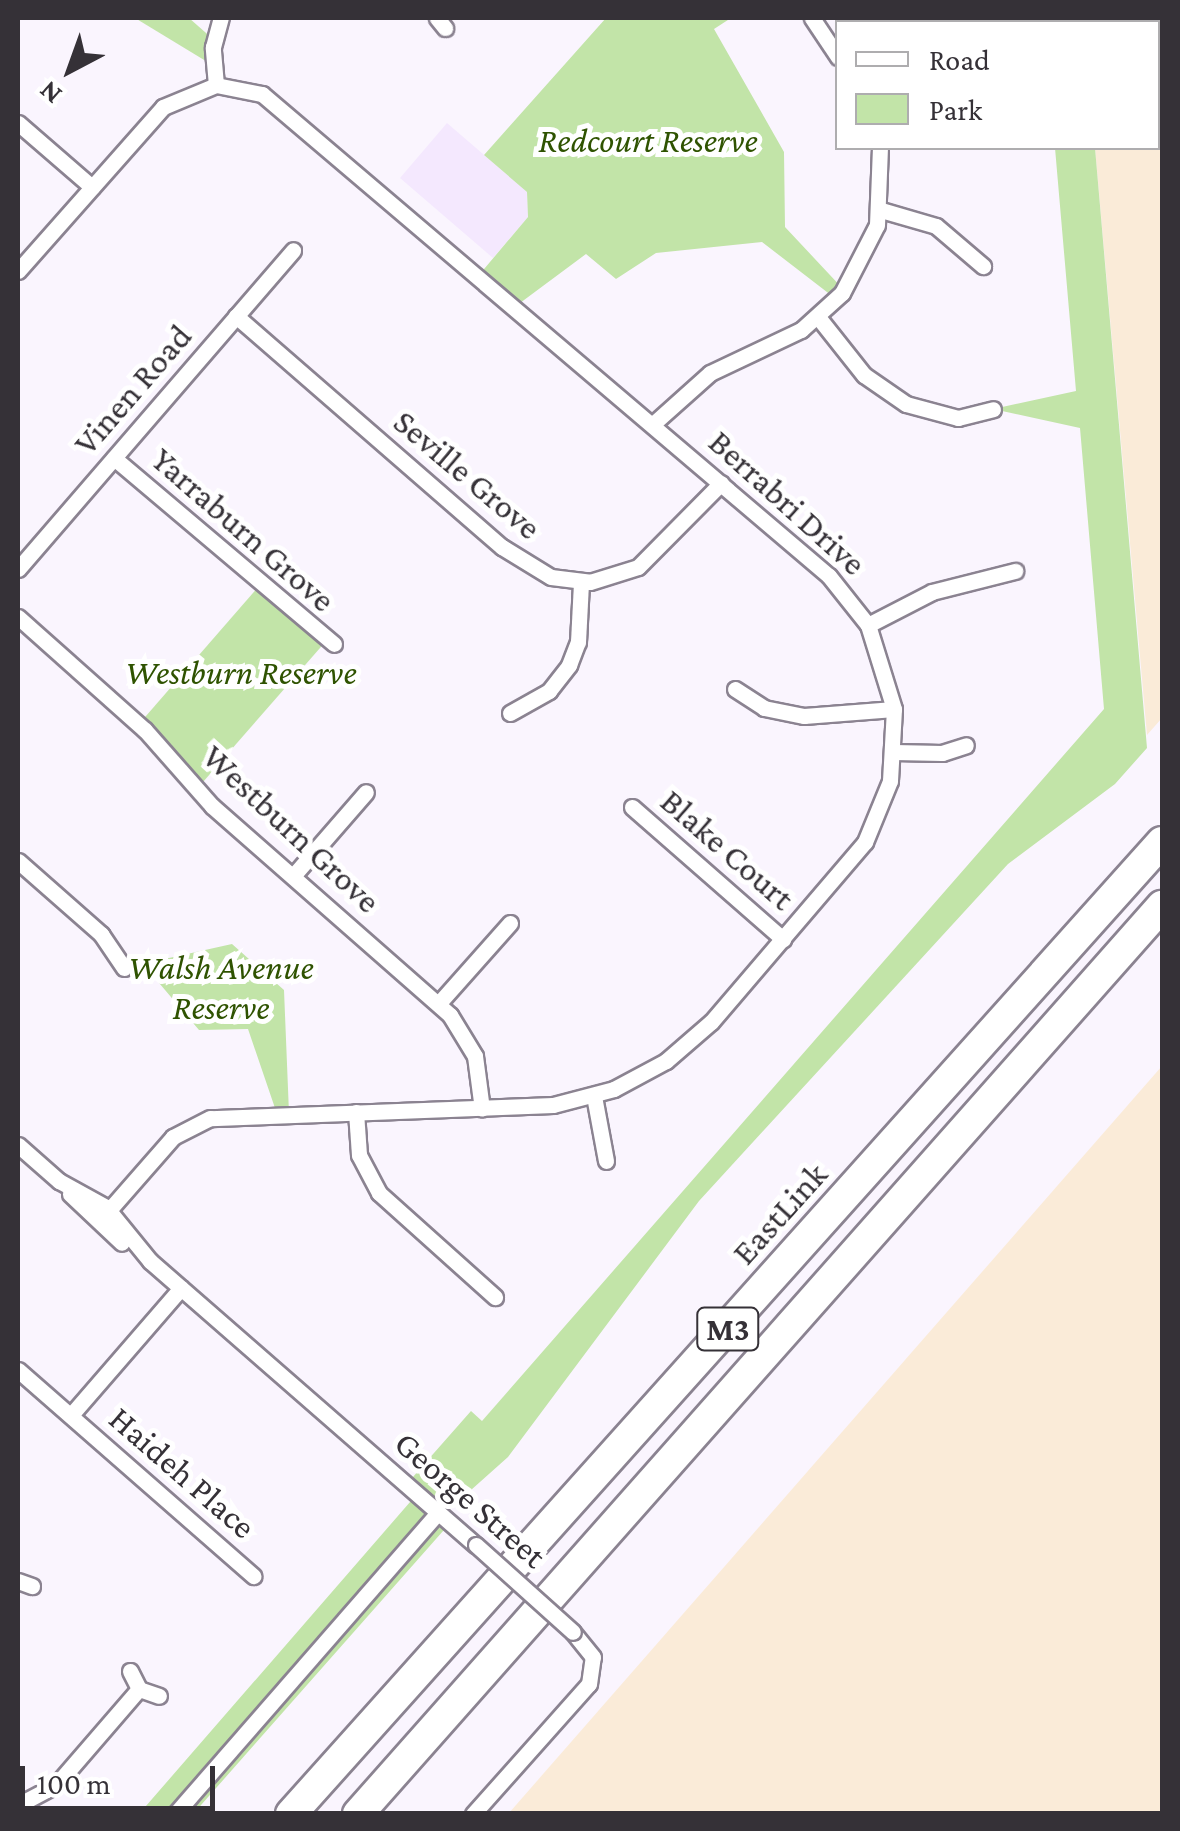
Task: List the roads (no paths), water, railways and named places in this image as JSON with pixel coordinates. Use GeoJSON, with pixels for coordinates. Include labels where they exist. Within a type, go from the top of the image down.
{"type":"FeatureCollection","features":[{"type":"Feature","properties":{"kind":"highway","name":"EastLink"},"geometry":{"type":"LineString","coordinates":[[291,1814],[1162,842]]}},
{"type":"Feature","properties":{"kind":"highway","name":"M3"},"geometry":{"type":"LineString","coordinates":[[358,1814],[1162,906]]}},
{"type":"Feature","properties":{"kind":"street"},"geometry":{"type":"LineString","coordinates":[[18,271],[163,107],[216,86],[214,40],[222,18]]}},
{"type":"Feature","properties":{"kind":"street"},"geometry":{"type":"LineString","coordinates":[[812,18],[835,52]]}},
{"type":"Feature","properties":{"kind":"street","name":"Berrabri Drive"},"geometry":{"type":"LineString","coordinates":[[107,1213],[173,1137],[210,1118],[482,1109],[594,1096],[683,1048],[865,842],[881,810],[894,752],[894,709],[868,625],[828,576],[288,111],[254,90],[216,86]]}},
{"type":"Feature","properties":{"kind":"street"},"geometry":{"type":"LineString","coordinates":[[18,123],[92,187]]}},
{"type":"Feature","properties":{"kind":"street"},"geometry":{"type":"LineString","coordinates":[[653,424],[710,373],[818,317],[856,272],[880,210],[880,150]]}},
{"type":"Feature","properties":{"kind":"street"},"geometry":{"type":"LineString","coordinates":[[880,210],[936,226],[983,266]]}},
{"type":"Feature","properties":{"kind":"street","name":"Vinen Road"},"geometry":{"type":"LineString","coordinates":[[18,569],[23,550],[114,458],[293,250]]}},
{"type":"Feature","properties":{"kind":"street","name":"Seville Grove"},"geometry":{"type":"LineString","coordinates":[[236,316],[512,556],[542,573],[581,582]]}},
{"type":"Feature","properties":{"kind":"street"},"geometry":{"type":"LineString","coordinates":[[818,317],[864,374],[906,404],[958,418],[994,409]]}},
{"type":"Feature","properties":{"kind":"street","name":"Yarraburn Grove"},"geometry":{"type":"LineString","coordinates":[[114,458],[334,644]]}},
{"type":"Feature","properties":{"kind":"street"},"geometry":{"type":"LineString","coordinates":[[510,713],[548,691],[569,664],[578,642],[581,582],[647,562],[721,483]]}},
{"type":"Feature","properties":{"kind":"street"},"geometry":{"type":"LineString","coordinates":[[868,625],[924,594],[1015,571]]}},
{"type":"Feature","properties":{"kind":"street","name":"Westburn Grove"},"geometry":{"type":"LineString","coordinates":[[18,617],[139,724],[202,796],[439,1003],[475,1056],[482,1109]]}},
{"type":"Feature","properties":{"kind":"street"},"geometry":{"type":"LineString","coordinates":[[735,689],[764,708],[804,716],[894,709]]}},
{"type":"Feature","properties":{"kind":"street"},"geometry":{"type":"LineString","coordinates":[[894,752],[942,753],[966,745]]}},
{"type":"Feature","properties":{"kind":"street"},"geometry":{"type":"LineString","coordinates":[[293,876],[366,792]]}},
{"type":"Feature","properties":{"kind":"street","name":"Blake Court"},"geometry":{"type":"LineString","coordinates":[[632,807],[783,939]]}},
{"type":"Feature","properties":{"kind":"street"},"geometry":{"type":"LineString","coordinates":[[18,862],[101,934],[124,968]]}},
{"type":"Feature","properties":{"kind":"street"},"geometry":{"type":"LineString","coordinates":[[439,1003],[510,923]]}},
{"type":"Feature","properties":{"kind":"street"},"geometry":{"type":"LineString","coordinates":[[594,1096],[606,1161]]}},
{"type":"Feature","properties":{"kind":"street"},"geometry":{"type":"LineString","coordinates":[[356,1112],[359,1155],[379,1193],[495,1297]]}},
{"type":"Feature","properties":{"kind":"street","name":"George Street"},"geometry":{"type":"LineString","coordinates":[[18,1145],[60,1181],[107,1213],[150,1261],[476,1545],[573,1632],[593,1657],[589,1684],[473,1814]]}},
{"type":"Feature","properties":{"kind":"street","name":"Haideh Place"},"geometry":{"type":"LineString","coordinates":[[71,1416],[181,1288]]}},
{"type":"Feature","properties":{"kind":"street","name":"Haideh Place"},"geometry":{"type":"LineString","coordinates":[[18,1370],[253,1576]]}},
{"type":"Feature","properties":{"kind":"street"},"geometry":{"type":"LineString","coordinates":[[175,1814],[438,1512]]}},
{"type":"Feature","properties":{"kind":"street"},"geometry":{"type":"LineString","coordinates":[[130,1671],[139,1689],[159,1696]]}},
{"type":"Feature","properties":{"kind":"street"},"geometry":{"type":"LineString","coordinates":[[18,1805],[56,1785],[139,1689]]}},
{"type":"Feature","properties":{"kind":"park label","name":"Redcourt Reserve"},"geometry":{"type":"Point","coordinates":[648,141]}},
{"type":"Feature","properties":{"kind":"park label","name":"Westburn Reserve"},"geometry":{"type":"Point","coordinates":[241,673]}},
{"type":"Feature","properties":{"kind":"park label","name":"Walsh Avenue Reserve"},"geometry":{"type":"Point","coordinates":[221,988]}}]}
